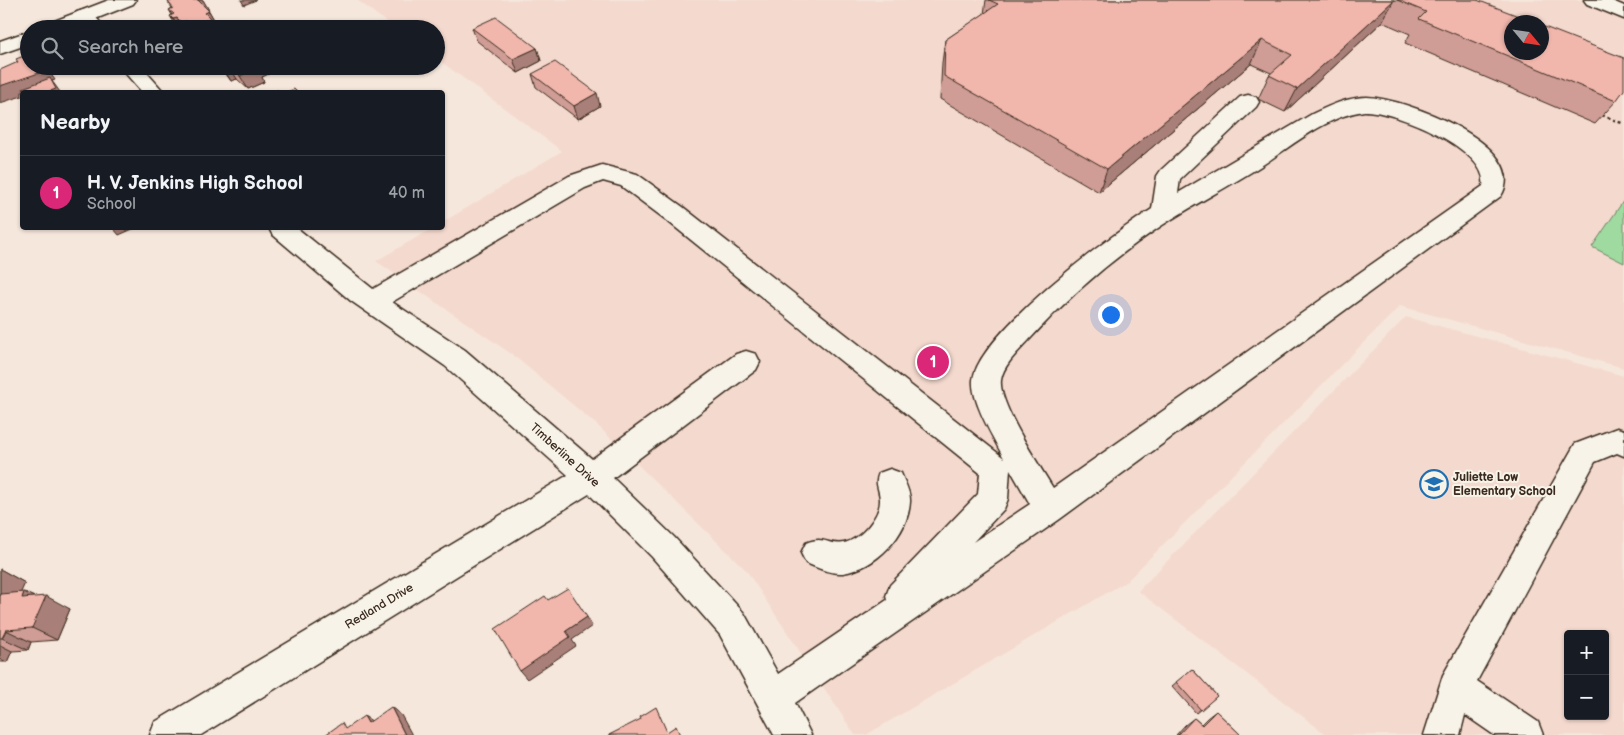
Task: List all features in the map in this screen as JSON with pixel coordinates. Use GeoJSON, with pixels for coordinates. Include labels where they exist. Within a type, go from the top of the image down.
{"type":"FeatureCollection","features":[{"type":"Feature","properties":{"kind":"street"},"geometry":{"type":"LineString","coordinates":[[93,20],[126,0]]}},
{"type":"Feature","properties":{"kind":"street"},"geometry":{"type":"LineString","coordinates":[[1594,0],[1624,13]]}},
{"type":"Feature","properties":{"kind":"street"},"geometry":{"type":"LineString","coordinates":[[0,48],[20,40]]}},
{"type":"Feature","properties":{"kind":"street"},"geometry":{"type":"LineString","coordinates":[[137,75],[151,90]]}},
{"type":"Feature","properties":{"kind":"street"},"geometry":{"type":"LineString","coordinates":[[1164,214],[1169,176],[1248,102]]}},
{"type":"Feature","properties":{"kind":"street"},"geometry":{"type":"LineString","coordinates":[[774,698],[1048,509],[1485,196],[1493,190],[1496,183],[1495,172],[1489,162],[1474,146],[1439,127],[1387,107],[1368,104],[1330,113],[1137,230],[1061,290],[992,363],[987,380],[991,399],[1003,426],[1048,509]]}},
{"type":"Feature","properties":{"kind":"street"},"geometry":{"type":"LineString","coordinates":[[372,302],[577,182],[602,173],[629,180],[637,185],[994,468],[993,499],[867,634]]}},
{"type":"Feature","properties":{"kind":"street","name":"Timberline Drive"},"geometry":{"type":"LineString","coordinates":[[283,230],[324,265],[372,302],[455,358],[591,477],[663,547],[732,624],[793,735]]}},
{"type":"Feature","properties":{"kind":"street","name":"Redland Drive"},"geometry":{"type":"LineString","coordinates":[[168,735],[591,477],[746,362]]}},
{"type":"Feature","properties":{"kind":"street"},"geometry":{"type":"LineString","coordinates":[[1442,735],[1455,687],[1585,453],[1617,440],[1624,443]]}},
{"type":"Feature","properties":{"kind":"street"},"geometry":{"type":"LineString","coordinates":[[817,553],[834,558],[851,555],[866,548],[881,533],[890,516],[895,500],[890,482]]}},
{"type":"Feature","properties":{"kind":"street"},"geometry":{"type":"LineString","coordinates":[[1455,687],[1525,735]]}},
{"type":"Feature","properties":{"kind":"path"},"geometry":{"type":"LineString","coordinates":[[1602,116],[1624,124]]}},
{"type":"Feature","properties":{"kind":"shaded area"},"geometry":{"type":"Polygon","coordinates":[[[357,0],[1624,0],[1624,368],[1400,306],[1127,581],[866,735],[855,735],[746,570],[597,425],[513,355],[376,261],[430,230],[445,230],[445,221],[562,151],[445,65],[445,20],[384,20],[357,0]]]}},
{"type":"Feature","properties":{"kind":"shaded area","name":"Juliette Low Elementary School"},"geometry":{"type":"Polygon","coordinates":[[[1406,317],[1624,376],[1624,735],[1327,735],[1138,591],[1406,317]]]}},
{"type":"Feature","properties":{"kind":"green space"},"geometry":{"type":"Polygon","coordinates":[[[1624,200],[1624,263],[1592,247],[1624,200]]]}},
{"type":"Feature","properties":{"kind":"building"},"geometry":{"type":"Polygon","coordinates":[[[174,0],[198,0],[209,11],[205,13],[210,18],[206,20],[173,19],[170,16],[174,14],[169,10],[173,8],[168,2],[174,0]]]}},
{"type":"Feature","properties":{"kind":"building"},"geometry":{"type":"Polygon","coordinates":[[[989,0],[1394,0],[1297,89],[1269,75],[1292,55],[1262,40],[1107,169],[944,76],[945,40],[998,4],[989,0]]]}},
{"type":"Feature","properties":{"kind":"building"},"geometry":{"type":"Polygon","coordinates":[[[1397,0],[1477,0],[1516,15],[1504,15],[1504,54],[1419,19],[1426,12],[1397,0]]]}},
{"type":"Feature","properties":{"kind":"building"},"geometry":{"type":"Polygon","coordinates":[[[496,17],[537,48],[513,59],[472,28],[496,17]]]}},
{"type":"Feature","properties":{"kind":"building"},"geometry":{"type":"Polygon","coordinates":[[[1549,29],[1624,58],[1624,90],[1616,101],[1518,60],[1549,60],[1549,29]]]}},
{"type":"Feature","properties":{"kind":"building"},"geometry":{"type":"Polygon","coordinates":[[[20,57],[20,75],[33,75],[0,86],[0,70],[18,62],[16,59],[20,57]]]}},
{"type":"Feature","properties":{"kind":"building"},"geometry":{"type":"Polygon","coordinates":[[[555,62],[597,93],[574,106],[532,74],[555,62]]]}},
{"type":"Feature","properties":{"kind":"building"},"geometry":{"type":"Polygon","coordinates":[[[50,78],[56,89],[24,90],[23,88],[50,78]]]}},
{"type":"Feature","properties":{"kind":"building"},"geometry":{"type":"Polygon","coordinates":[[[568,588],[587,617],[566,631],[570,637],[520,671],[495,629],[545,596],[548,600],[568,588]]]}},
{"type":"Feature","properties":{"kind":"building"},"geometry":{"type":"Polygon","coordinates":[[[24,592],[22,598],[46,596],[32,628],[6,630],[2,638],[0,638],[0,594],[24,592]]]}},
{"type":"Feature","properties":{"kind":"building"},"geometry":{"type":"Polygon","coordinates":[[[1192,669],[1217,696],[1201,710],[1176,682],[1192,669]]]}},
{"type":"Feature","properties":{"kind":"building"},"geometry":{"type":"Polygon","coordinates":[[[391,707],[405,735],[325,735],[342,723],[345,729],[364,716],[368,723],[391,707]]]}},
{"type":"Feature","properties":{"kind":"building"},"geometry":{"type":"Polygon","coordinates":[[[656,707],[667,732],[676,726],[680,735],[609,735],[641,719],[640,717],[656,707]]]}},
{"type":"Feature","properties":{"kind":"building"},"geometry":{"type":"Polygon","coordinates":[[[1216,711],[1241,735],[1178,735],[1194,718],[1202,725],[1216,711]]]}},
{"type":"Feature","properties":{"kind":"place","name":"H. V. Jenkins High School"},"geometry":{"type":"Point","coordinates":[933,362]}},
{"type":"Feature","properties":{"kind":"place","name":"Juliette Low Elementary School"},"geometry":{"type":"Point","coordinates":[1434,484]}}]}
